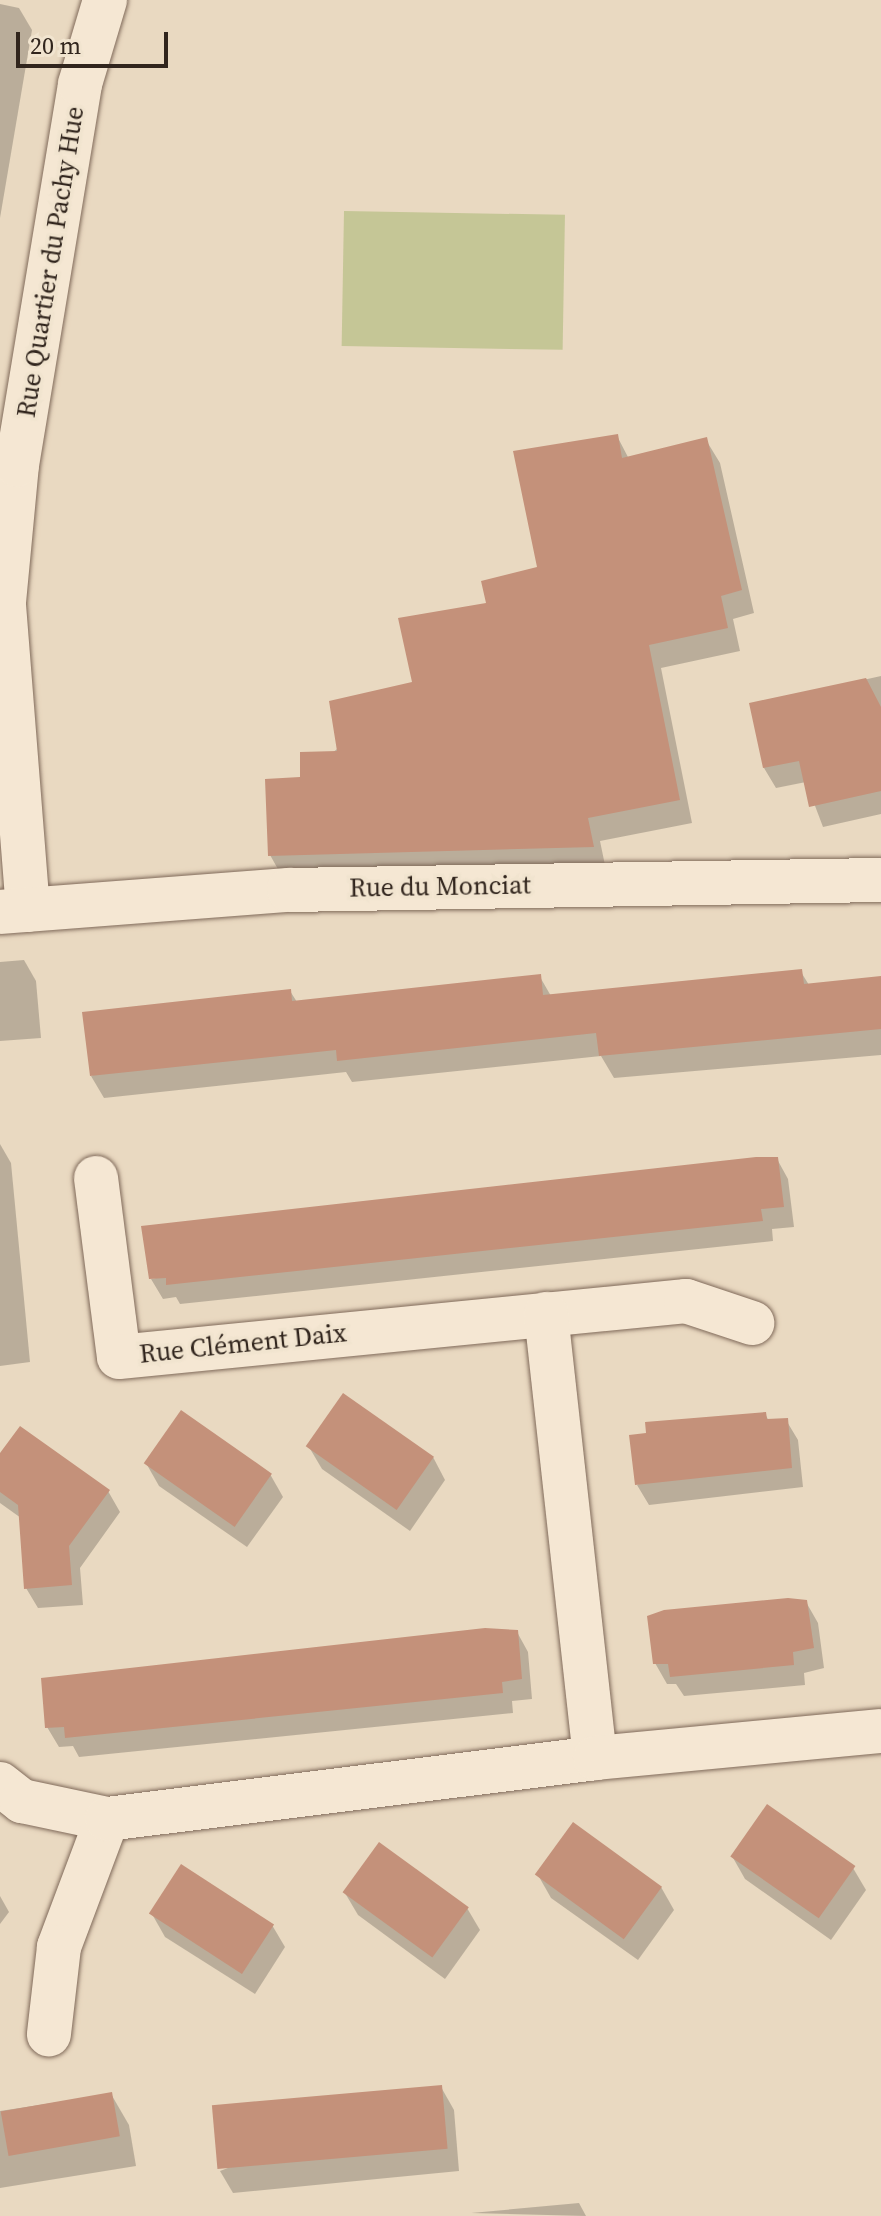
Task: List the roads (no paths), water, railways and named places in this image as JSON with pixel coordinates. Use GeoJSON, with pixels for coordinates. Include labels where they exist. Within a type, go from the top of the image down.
{"type":"FeatureCollection","features":[{"type":"Feature","properties":{"kind":"street","name":"Rue Quartier du Pachy Hue"},"geometry":{"type":"LineString","coordinates":[[14,911],[4,602],[17,465],[80,84],[105,0]]}},
{"type":"Feature","properties":{"kind":"street","name":"Rue du Monciat"},"geometry":{"type":"LineString","coordinates":[[14,911],[289,890],[881,880]]}},
{"type":"Feature","properties":{"kind":"street","name":"Rue Clément Daix"},"geometry":{"type":"LineString","coordinates":[[96,1178],[119,1357],[686,1301],[752,1323]]}},
{"type":"Feature","properties":{"kind":"street"},"geometry":{"type":"LineString","coordinates":[[546,1314],[595,1758]]}},
{"type":"Feature","properties":{"kind":"street"},"geometry":{"type":"LineString","coordinates":[[0,1784],[22,1801],[107,1819],[595,1758],[881,1731]]}},
{"type":"Feature","properties":{"kind":"street"},"geometry":{"type":"LineString","coordinates":[[49,2034],[59,1947],[107,1819]]}}]}
